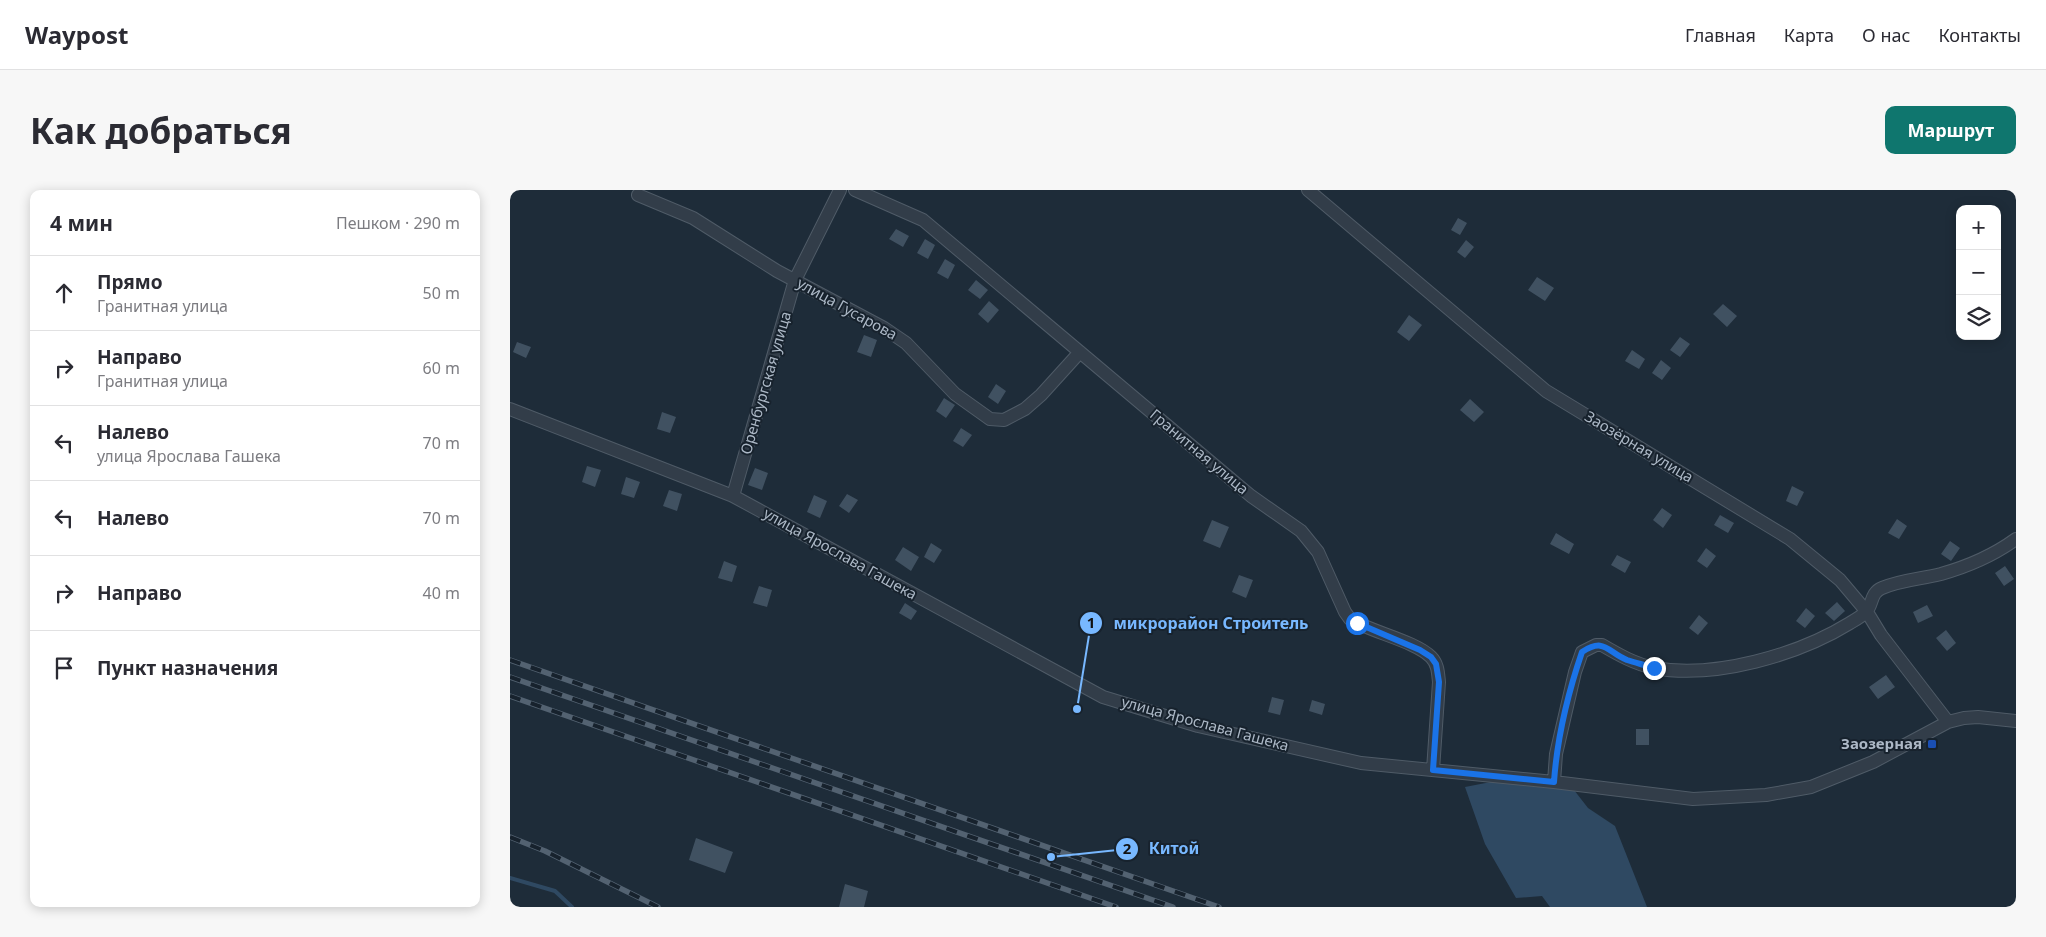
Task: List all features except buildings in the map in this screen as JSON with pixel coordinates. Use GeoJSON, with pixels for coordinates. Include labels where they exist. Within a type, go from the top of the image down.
{"type":"FeatureCollection","features":[{"type":"Feature","properties":{"kind":"street","name":"Оренбургская улица"},"geometry":{"type":"LineString","coordinates":[[733,496],[795,280],[840,190]]}},
{"type":"Feature","properties":{"kind":"street","name":"Гранитная улица"},"geometry":{"type":"LineString","coordinates":[[855,190],[923,220],[1252,496],[1301,531],[1318,552],[1350,619],[1420,650],[1431,657],[1438,670],[1439,682],[1433,770]]}},
{"type":"Feature","properties":{"kind":"street","name":"Заозёрная улица"},"geometry":{"type":"LineString","coordinates":[[1308,190],[1546,391],[1790,539],[1840,580],[1867,612],[1881,635],[1948,722]]}},
{"type":"Feature","properties":{"kind":"street","name":"улица Гусарова"},"geometry":{"type":"LineString","coordinates":[[638,195],[694,218],[752,253],[777,271],[884,328],[906,343],[956,394],[990,419],[1004,420],[1025,409],[1041,395],[1080,352]]}},
{"type":"Feature","properties":{"kind":"street","name":"улица Ярослава Гашека"},"geometry":{"type":"LineString","coordinates":[[510,409],[733,496],[1103,697],[1198,726],[1362,764],[1554,782],[1693,798],[1766,795],[1820,784],[1873,762],[1948,722],[1978,717],[2016,721]]}},
{"type":"Feature","properties":{"kind":"street"},"geometry":{"type":"LineString","coordinates":[[1554,782],[1556,754],[1575,672],[1582,652],[1589,648],[1602,645],[1626,659],[1654,668],[1703,670],[1742,664],[1783,653],[1829,635],[1867,612],[1872,596],[1879,589],[1912,579],[1941,574],[1976,561],[2016,539]]}},
{"type":"Feature","properties":{"kind":"water"},"geometry":{"type":"Polygon","coordinates":[[[1496,781],[1574,790],[1588,808],[1615,826],[1647,907],[1550,907],[1542,896],[1516,898],[1485,844],[1465,787],[1496,781]]]}},
{"type":"Feature","properties":{"kind":"waterway"},"geometry":{"type":"LineString","coordinates":[[510,878],[555,891],[572,907]]}},
{"type":"Feature","properties":{"kind":"railway"},"geometry":{"type":"LineString","coordinates":[[510,660],[1219,907]]}},
{"type":"Feature","properties":{"kind":"railway"},"geometry":{"type":"LineString","coordinates":[[510,677],[1173,907]]}},
{"type":"Feature","properties":{"kind":"railway"},"geometry":{"type":"LineString","coordinates":[[510,696],[1116,907]]}},
{"type":"Feature","properties":{"kind":"railway"},"geometry":{"type":"LineString","coordinates":[[510,837],[545,851],[658,907]]}},
{"type":"Feature","properties":{"kind":"place","name":"микрорайон Строитель"},"geometry":{"type":"Point","coordinates":[1077,709]}},
{"type":"Feature","properties":{"kind":"place","name":"Заозерная"},"geometry":{"type":"Point","coordinates":[1932,744]}},
{"type":"Feature","properties":{"kind":"place","name":"Китой"},"geometry":{"type":"Point","coordinates":[1051,857]}},
{"type":"Feature","properties":{"kind":"route"},"geometry":{"type":"LineString","coordinates":[[1357,623],[1420,650],[1431,657],[1436,664],[1439,682],[1433,770],[1554,782],[1556,754],[1575,672],[1582,652],[1596,645],[1602,645],[1626,659],[1654,668]]}}]}
